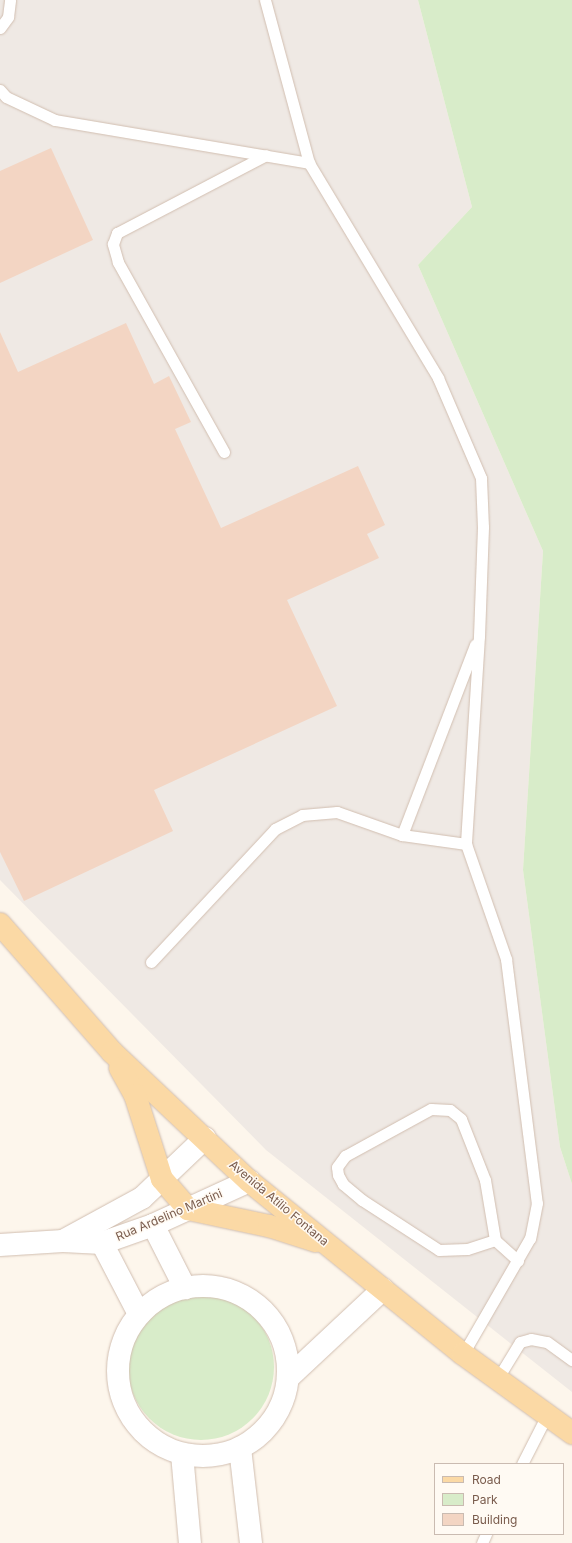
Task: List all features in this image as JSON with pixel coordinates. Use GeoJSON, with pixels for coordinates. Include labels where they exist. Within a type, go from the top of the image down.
{"type":"FeatureCollection","features":[{"type":"Feature","properties":{"kind":"main road","name":"Avenida Atílio Fontana"},"geometry":{"type":"LineString","coordinates":[[0,924],[112,1052],[249,1181],[463,1354],[572,1433]]}},
{"type":"Feature","properties":{"kind":"main road"},"geometry":{"type":"LineString","coordinates":[[112,1052],[135,1095],[162,1179],[188,1209],[269,1226],[329,1245]]}},
{"type":"Feature","properties":{"kind":"street","name":"Rua Ardelino Martini"},"geometry":{"type":"LineString","coordinates":[[63,1241],[142,1198],[205,1138]]}},
{"type":"Feature","properties":{"kind":"street","name":"Rua Ardelino Martini"},"geometry":{"type":"LineString","coordinates":[[0,1245],[63,1241],[102,1243],[153,1225],[249,1181]]}},
{"type":"Feature","properties":{"kind":"street"},"geometry":{"type":"LineString","coordinates":[[153,1225],[185,1288]]}},
{"type":"Feature","properties":{"kind":"street"},"geometry":{"type":"LineString","coordinates":[[102,1243],[139,1314]]}},
{"type":"Feature","properties":{"kind":"street"},"geometry":{"type":"LineString","coordinates":[[185,1288],[220,1288],[237,1293],[257,1306],[276,1328],[283,1343],[288,1378],[285,1395],[271,1421],[255,1438],[240,1448],[222,1454],[202,1456],[182,1454],[164,1447],[148,1436],[134,1422],[124,1406],[118,1380],[120,1348],[139,1314],[163,1297],[185,1288]]}},
{"type":"Feature","properties":{"kind":"street"},"geometry":{"type":"LineString","coordinates":[[288,1378],[383,1289]]}},
{"type":"Feature","properties":{"kind":"street"},"geometry":{"type":"LineString","coordinates":[[240,1448],[251,1543]]}},
{"type":"Feature","properties":{"kind":"street"},"geometry":{"type":"LineString","coordinates":[[182,1454],[190,1543]]}},
{"type":"Feature","properties":{"kind":"lane"},"geometry":{"type":"LineString","coordinates":[[0,28],[8,17],[10,0]]}},
{"type":"Feature","properties":{"kind":"lane"},"geometry":{"type":"LineString","coordinates":[[265,0],[310,163],[438,378],[480,478],[482,527],[479,636],[466,844],[506,959],[537,1203],[530,1238],[463,1354]]}},
{"type":"Feature","properties":{"kind":"lane"},"geometry":{"type":"LineString","coordinates":[[0,90],[6,97],[55,120],[310,163]]}},
{"type":"Feature","properties":{"kind":"lane"},"geometry":{"type":"LineString","coordinates":[[224,452],[118,262],[113,244],[117,233],[266,155]]}},
{"type":"Feature","properties":{"kind":"lane"},"geometry":{"type":"LineString","coordinates":[[402,835],[479,636]]}},
{"type":"Feature","properties":{"kind":"lane"},"geometry":{"type":"LineString","coordinates":[[151,962],[275,830],[302,815],[337,812],[402,835],[466,844]]}},
{"type":"Feature","properties":{"kind":"lane"},"geometry":{"type":"LineString","coordinates":[[495,1240],[467,1249],[439,1250],[362,1200],[343,1184],[338,1175],[337,1167],[346,1156],[431,1109],[450,1110],[461,1119],[485,1180],[495,1240],[518,1261]]}},
{"type":"Feature","properties":{"kind":"lane"},"geometry":{"type":"LineString","coordinates":[[498,1378],[520,1342],[531,1339],[547,1342],[572,1360]]}},
{"type":"Feature","properties":{"kind":"lane"},"geometry":{"type":"LineString","coordinates":[[523,1463],[547,1415]]}},
{"type":"Feature","properties":{"kind":"shaded area"},"geometry":{"type":"Polygon","coordinates":[[[0,0],[418,0],[472,207],[418,265],[543,551],[523,870],[560,1147],[572,1184],[572,1392],[266,1150],[0,880],[0,0]]]}},
{"type":"Feature","properties":{"kind":"green space"},"geometry":{"type":"Polygon","coordinates":[[[418,0],[572,0],[572,1184],[560,1147],[523,870],[543,551],[418,265],[472,207],[418,0]]]}},
{"type":"Feature","properties":{"kind":"green space"},"geometry":{"type":"Polygon","coordinates":[[[194,1294],[208,1294],[236,1302],[248,1310],[258,1320],[269,1339],[273,1353],[273,1381],[266,1402],[258,1414],[248,1424],[229,1435],[208,1440],[194,1440],[166,1432],[154,1424],[144,1414],[133,1395],[128,1374],[128,1360],[136,1332],[144,1320],[154,1310],[173,1299],[194,1294]]]}},
{"type":"Feature","properties":{"kind":"building"},"geometry":{"type":"Polygon","coordinates":[[[51,148],[93,240],[0,283],[0,171],[51,148]]]}},
{"type":"Feature","properties":{"kind":"building"},"geometry":{"type":"Polygon","coordinates":[[[126,323],[154,384],[169,376],[191,422],[175,429],[221,528],[358,466],[385,525],[367,534],[379,558],[287,600],[337,706],[154,790],[173,831],[24,901],[0,852],[0,332],[18,372],[126,323]]]}}]}
